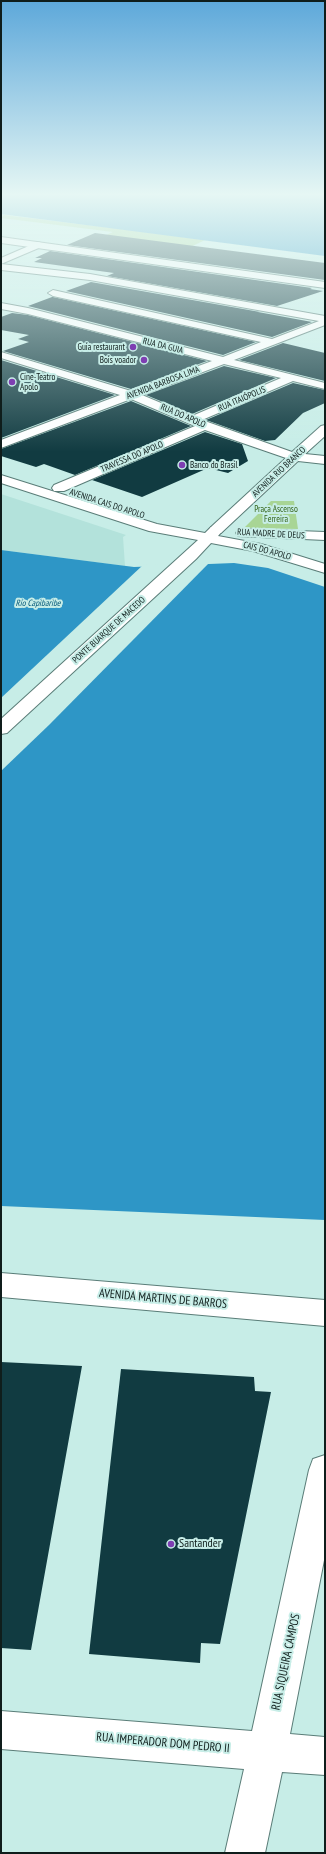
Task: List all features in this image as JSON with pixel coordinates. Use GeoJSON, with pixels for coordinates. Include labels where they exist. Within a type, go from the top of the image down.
{"type":"FeatureCollection","features":[{"type":"Feature","properties":{"kind":"street"},"geometry":{"type":"LineString","coordinates":[[84,280],[49,294],[273,342]]}},
{"type":"Feature","properties":{"kind":"street"},"geometry":{"type":"LineString","coordinates":[[103,280],[325,321]]}},
{"type":"Feature","properties":{"kind":"street"},"geometry":{"type":"LineString","coordinates":[[286,280],[325,285]]}},
{"type":"Feature","properties":{"kind":"street"},"geometry":{"type":"LineString","coordinates":[[1,312],[33,300]]}},
{"type":"Feature","properties":{"kind":"street","name":"RUA DA GUIA"},"geometry":{"type":"LineString","coordinates":[[1,306],[325,386]]}},
{"type":"Feature","properties":{"kind":"street","name":"AVENIDA BARBOSA LIMA"},"geometry":{"type":"LineString","coordinates":[[1,444],[325,321]]}},
{"type":"Feature","properties":{"kind":"street","name":"RUA DO APOLO"},"geometry":{"type":"LineString","coordinates":[[1,355],[132,395],[205,426],[262,447],[295,457],[325,460]]}},
{"type":"Feature","properties":{"kind":"street","name":"RUA ITAIÓPOLIS"},"geometry":{"type":"LineString","coordinates":[[193,420],[291,378]]}},
{"type":"Feature","properties":{"kind":"street","name":"TRAVESSA DO APOLO"},"geometry":{"type":"LineString","coordinates":[[59,488],[205,426]]}},
{"type":"Feature","properties":{"kind":"street","name":"AVENIDA RIO BRANCO"},"geometry":{"type":"LineString","coordinates":[[212,534],[325,429]]}},
{"type":"Feature","properties":{"kind":"street","name":"AVENIDA CAIS DO APOLO"},"geometry":{"type":"LineString","coordinates":[[1,468],[156,520],[212,534]]}},
{"type":"Feature","properties":{"kind":"street","name":"AVENIDA CAIS DO APOLO"},"geometry":{"type":"LineString","coordinates":[[1,479],[144,525],[174,532],[212,534]]}},
{"type":"Feature","properties":{"kind":"street","name":"RUA MADRE DE DEUS"},"geometry":{"type":"LineString","coordinates":[[212,534],[325,536]]}},
{"type":"Feature","properties":{"kind":"street","name":"PONTE BUARQUE DE MACEDO"},"geometry":{"type":"LineString","coordinates":[[1,729],[191,556],[212,534]]}},
{"type":"Feature","properties":{"kind":"street","name":"CAIS DO APOLO"},"geometry":{"type":"LineString","coordinates":[[212,534],[256,546],[325,569]]}},
{"type":"Feature","properties":{"kind":"street","name":"AVENIDA MARTINS DE BARROS"},"geometry":{"type":"LineString","coordinates":[[1,1285],[325,1313]]}},
{"type":"Feature","properties":{"kind":"street","name":"RUA SIQUEIRA CAMPOS"},"geometry":{"type":"LineString","coordinates":[[245,1853],[325,1470]]}},
{"type":"Feature","properties":{"kind":"street","name":"RUA IMPERADOR DOM PEDRO II"},"geometry":{"type":"LineString","coordinates":[[1,1730],[325,1756]]}},
{"type":"Feature","properties":{"kind":"shaded area"},"geometry":{"type":"Polygon","coordinates":[[[1,494],[126,535],[123,537],[125,566],[1,550],[1,494]]]}},
{"type":"Feature","properties":{"kind":"green space","name":"Praça Ascenso Ferreira"},"geometry":{"type":"Polygon","coordinates":[[[271,501],[294,501],[298,529],[245,527],[271,501]]]}},
{"type":"Feature","properties":{"kind":"water","name":"Rio Capibaribe"},"geometry":{"type":"Polygon","coordinates":[[[1,550],[134,567],[234,563],[268,568],[325,587],[325,1220],[1,1206],[1,550]]]}},
{"type":"Feature","properties":{"kind":"pier"},"geometry":{"type":"Polygon","coordinates":[[[210,562],[49,725],[1,771],[1,698],[143,565],[210,562]]]}},
{"type":"Feature","properties":{"kind":"building"},"geometry":{"type":"Polygon","coordinates":[[[127,280],[252,280],[312,288],[310,289],[323,291],[277,306],[127,280]]]}},
{"type":"Feature","properties":{"kind":"building"},"geometry":{"type":"Polygon","coordinates":[[[91,282],[312,322],[272,337],[66,291],[91,282]]]}},
{"type":"Feature","properties":{"kind":"building"},"geometry":{"type":"Polygon","coordinates":[[[52,297],[256,342],[223,355],[28,306],[52,297]]]}},
{"type":"Feature","properties":{"kind":"building"},"geometry":{"type":"Polygon","coordinates":[[[12,313],[28,315],[207,361],[131,389],[3,351],[29,342],[18,339],[29,335],[1,330],[1,317],[12,313]]]}},
{"type":"Feature","properties":{"kind":"building"},"geometry":{"type":"Polygon","coordinates":[[[283,343],[325,353],[325,381],[239,360],[283,343]]]}},
{"type":"Feature","properties":{"kind":"building"},"geometry":{"type":"Polygon","coordinates":[[[1,360],[115,395],[1,438],[1,360]]]}},
{"type":"Feature","properties":{"kind":"building"},"geometry":{"type":"Polygon","coordinates":[[[224,366],[276,378],[192,414],[146,395],[224,366]]]}},
{"type":"Feature","properties":{"kind":"building"},"geometry":{"type":"Polygon","coordinates":[[[293,383],[325,390],[325,403],[303,413],[275,440],[265,441],[206,420],[293,383]]]}},
{"type":"Feature","properties":{"kind":"building"},"geometry":{"type":"Polygon","coordinates":[[[131,401],[191,426],[75,475],[44,464],[36,467],[1,456],[1,449],[131,401]]]}},
{"type":"Feature","properties":{"kind":"building","name":"Banco do Brasil"},"geometry":{"type":"Polygon","coordinates":[[[205,432],[242,444],[248,461],[228,473],[208,468],[142,497],[92,480],[205,432]]]}},
{"type":"Feature","properties":{"kind":"building"},"geometry":{"type":"Polygon","coordinates":[[[1,1362],[82,1366],[31,1650],[1,1648],[1,1362]]]}},
{"type":"Feature","properties":{"kind":"building","name":"Santander"},"geometry":{"type":"Polygon","coordinates":[[[121,1369],[254,1377],[255,1391],[271,1392],[220,1644],[201,1643],[200,1663],[89,1654],[121,1369]]]}},
{"type":"Feature","properties":{"kind":"place","name":"Guia restaurant"},"geometry":{"type":"Point","coordinates":[133,347]}},
{"type":"Feature","properties":{"kind":"place","name":"Bois voador"},"geometry":{"type":"Point","coordinates":[144,360]}},
{"type":"Feature","properties":{"kind":"place","name":"Cine-Teatro Apolo"},"geometry":{"type":"Point","coordinates":[12,382]}},
{"type":"Feature","properties":{"kind":"place","name":"Banco do Brasil"},"geometry":{"type":"Point","coordinates":[182,465]}},
{"type":"Feature","properties":{"kind":"place","name":"Santander"},"geometry":{"type":"Point","coordinates":[171,1544]}}]}
